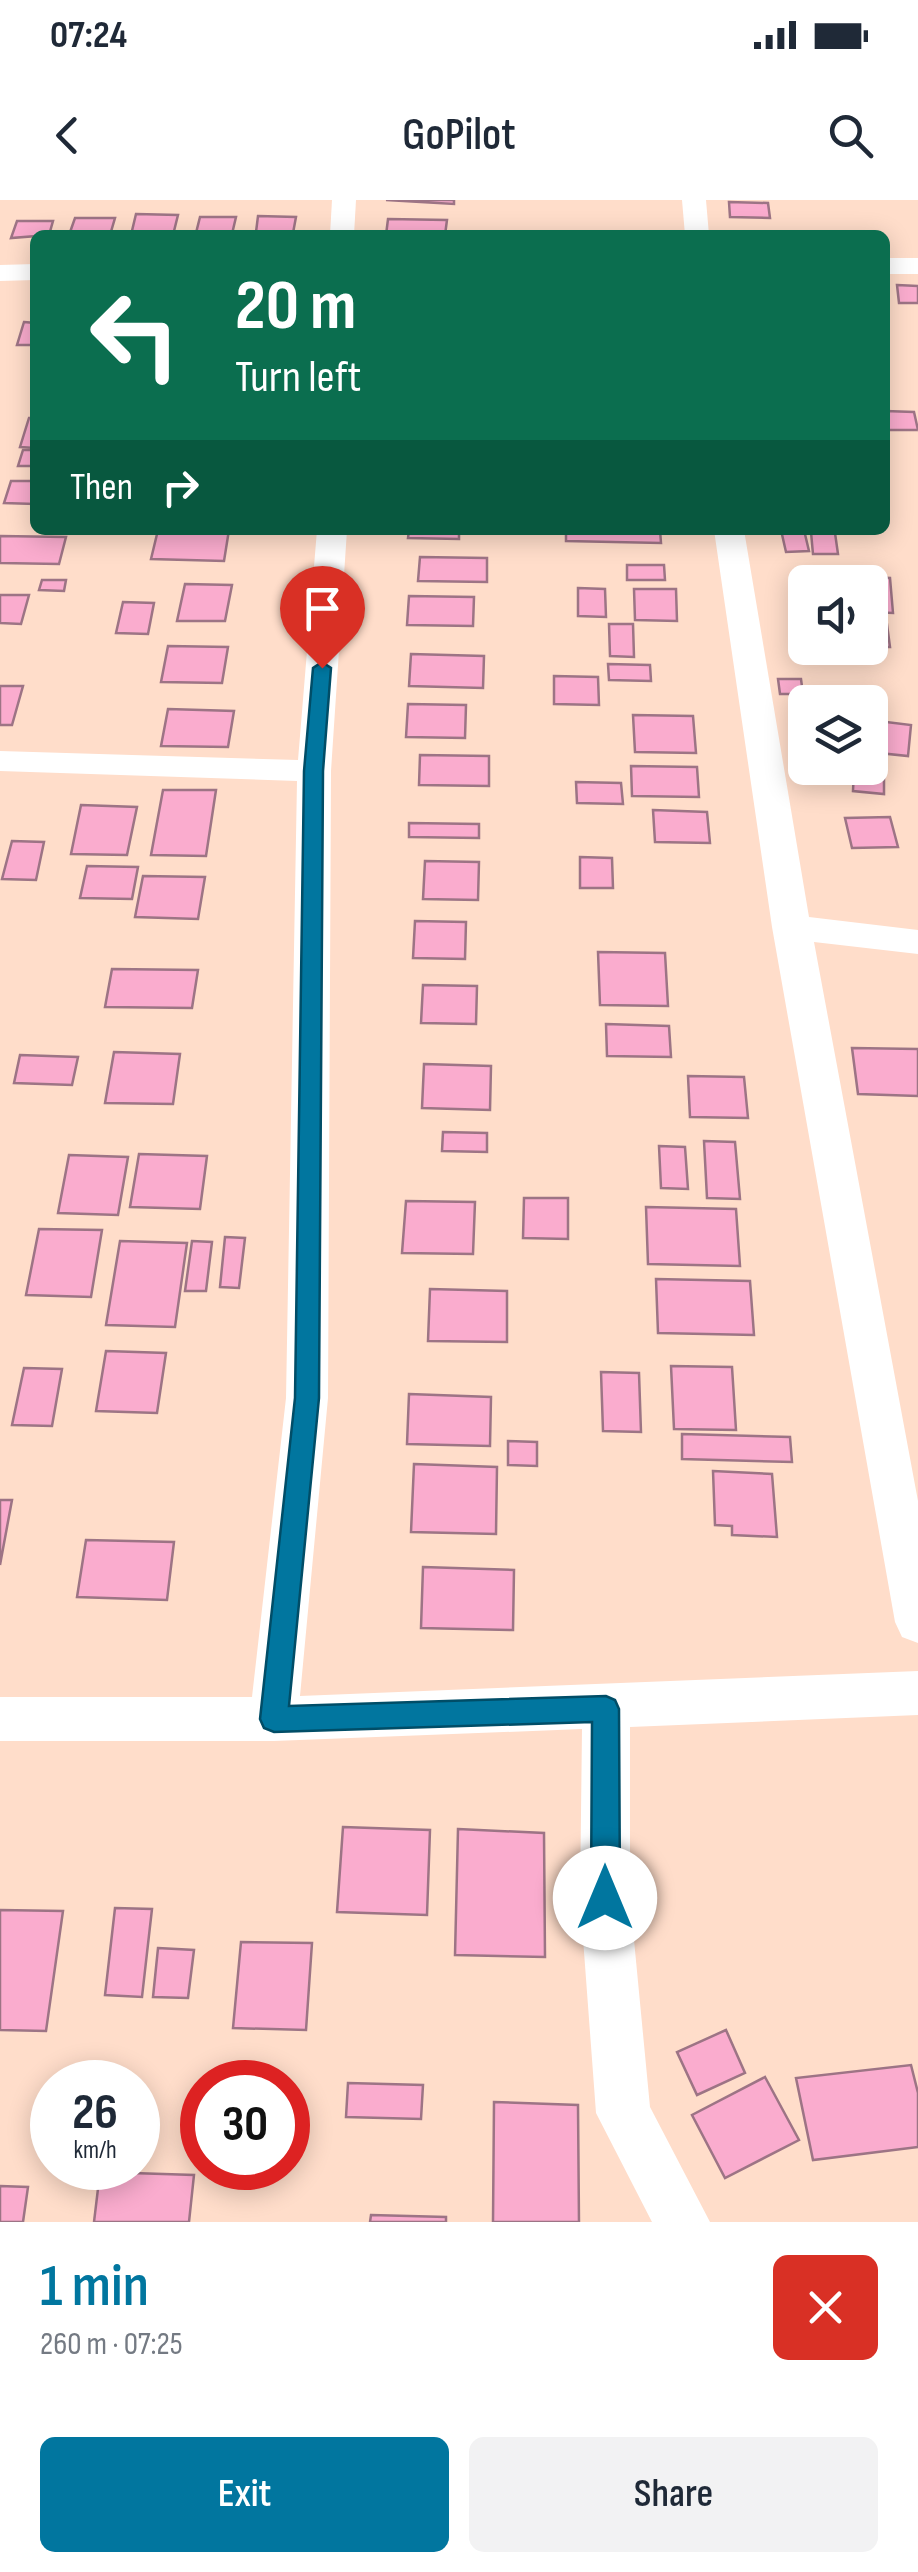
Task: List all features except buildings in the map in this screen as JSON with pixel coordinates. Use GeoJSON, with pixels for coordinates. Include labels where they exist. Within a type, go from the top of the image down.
{"type":"FeatureCollection","features":[{"type":"Feature","properties":{"kind":"street"},"geometry":{"type":"LineString","coordinates":[[342,230],[344,200]]}},
{"type":"Feature","properties":{"kind":"street"},"geometry":{"type":"LineString","coordinates":[[694,200],[697,230]]}},
{"type":"Feature","properties":{"kind":"street"},"geometry":{"type":"LineString","coordinates":[[890,266],[918,266]]}},
{"type":"Feature","properties":{"kind":"street"},"geometry":{"type":"LineString","coordinates":[[2,280],[30,273]]}},
{"type":"Feature","properties":{"kind":"street"},"geometry":{"type":"LineString","coordinates":[[274,1719],[307,1398],[314,771],[332,535]]}},
{"type":"Feature","properties":{"kind":"street"},"geometry":{"type":"LineString","coordinates":[[730,535],[737,608],[763,735],[790,927],[918,1622]]}},
{"type":"Feature","properties":{"kind":"street"},"geometry":{"type":"LineString","coordinates":[[0,761],[314,771]]}},
{"type":"Feature","properties":{"kind":"street"},"geometry":{"type":"LineString","coordinates":[[790,927],[918,942]]}},
{"type":"Feature","properties":{"kind":"street"},"geometry":{"type":"LineString","coordinates":[[0,1719],[274,1719],[918,1694]]}},
{"type":"Feature","properties":{"kind":"street"},"geometry":{"type":"LineString","coordinates":[[606,1709],[605,1898],[623,2113],[682,2222]]}},
{"type":"Feature","properties":{"kind":"route"},"geometry":{"type":"LineString","coordinates":[[322,668],[314,771],[307,1398],[274,1719],[606,1709],[605,1898]]}}]}
